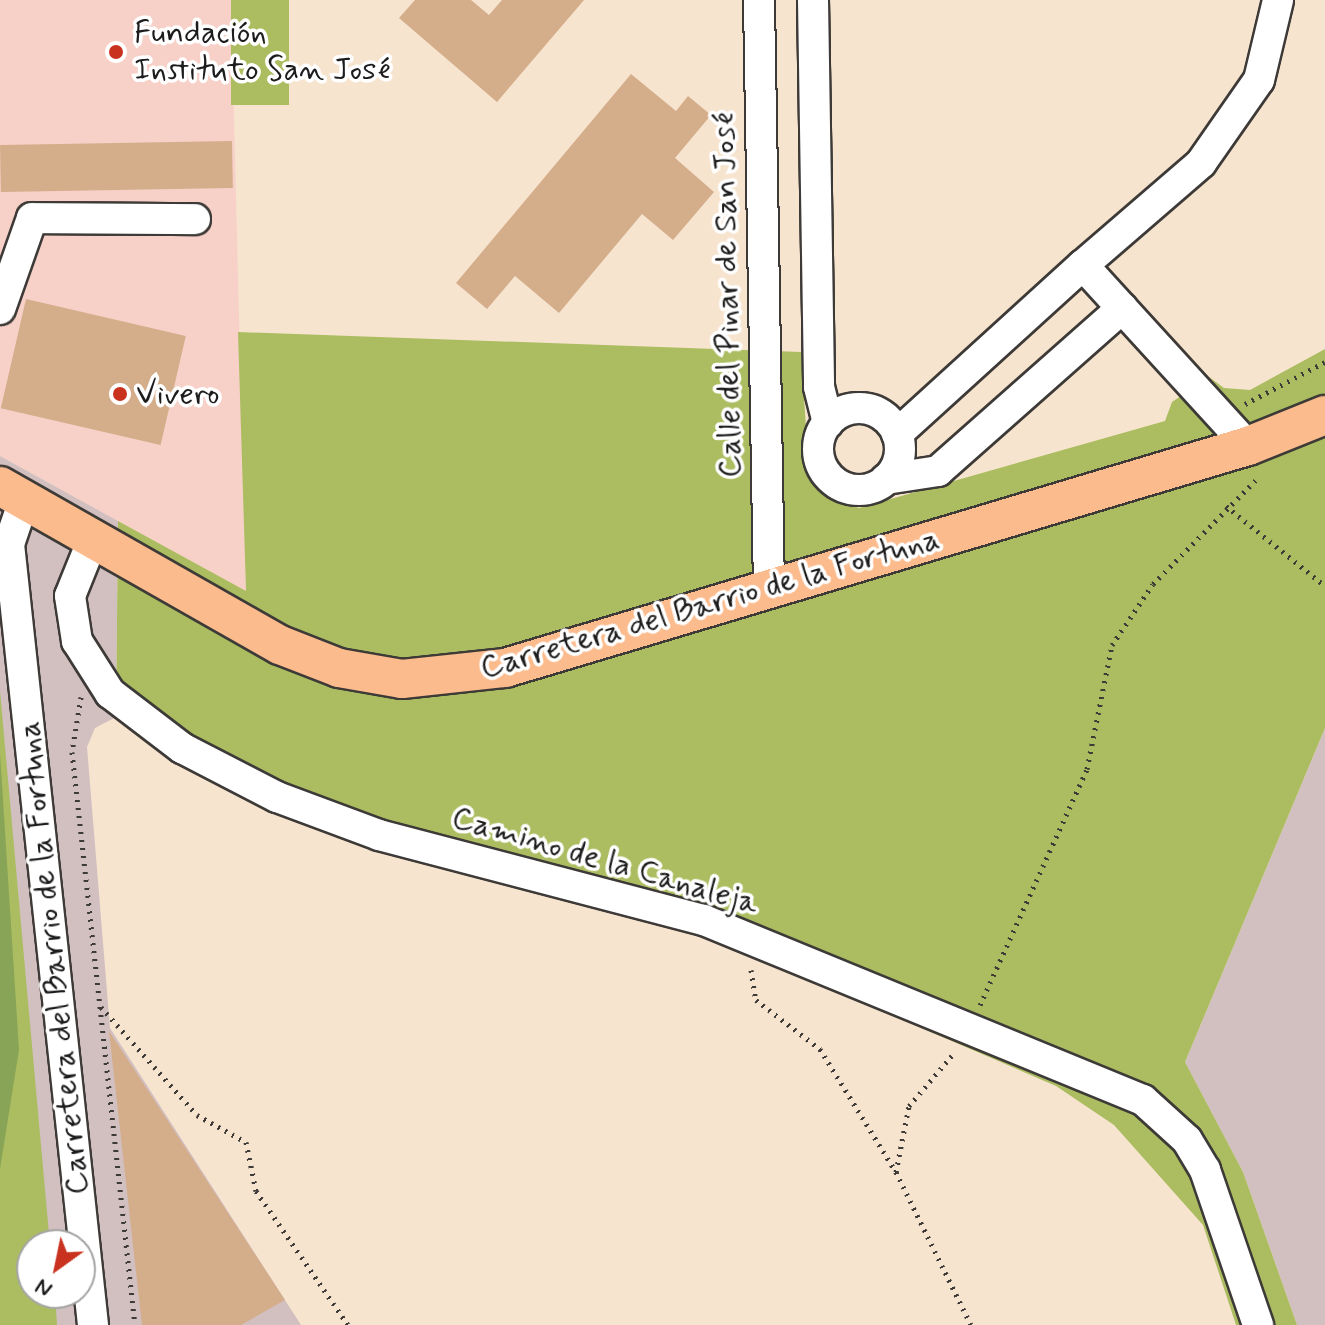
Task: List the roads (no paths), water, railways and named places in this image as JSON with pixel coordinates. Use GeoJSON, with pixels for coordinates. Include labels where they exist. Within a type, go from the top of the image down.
{"type":"FeatureCollection","features":[{"type":"Feature","properties":{"kind":"main road","name":"Carretera del Barrio de la Fortuna"},"geometry":{"type":"LineString","coordinates":[[12,493],[280,645],[339,668],[402,679],[505,668],[769,589],[1256,456],[1325,415]]}},
{"type":"Feature","properties":{"kind":"street","name":"Calle del Pinar de San José"},"geometry":{"type":"LineString","coordinates":[[759,0],[769,589]]}},
{"type":"Feature","properties":{"kind":"street"},"geometry":{"type":"LineString","coordinates":[[813,0],[819,387],[828,423],[818,451],[828,477],[861,490],[886,479],[938,471],[1122,308]]}},
{"type":"Feature","properties":{"kind":"street"},"geometry":{"type":"LineString","coordinates":[[897,434],[1201,163],[1259,80],[1278,0]]}},
{"type":"Feature","properties":{"kind":"street"},"geometry":{"type":"LineString","coordinates":[[0,309],[8,262],[32,218],[195,219]]}},
{"type":"Feature","properties":{"kind":"street"},"geometry":{"type":"LineString","coordinates":[[1083,265],[1256,456]]}},
{"type":"Feature","properties":{"kind":"street"},"geometry":{"type":"LineString","coordinates":[[828,423],[864,409],[897,434],[899,455],[886,479]]}},
{"type":"Feature","properties":{"kind":"street","name":"Carretera del Barrio de la Fortuna"},"geometry":{"type":"LineString","coordinates":[[12,493],[9,544],[93,1325]]}},
{"type":"Feature","properties":{"kind":"street","name":"Camino de la Canaleja"},"geometry":{"type":"LineString","coordinates":[[93,539],[70,596],[77,641],[95,677],[182,748],[324,816],[737,933],[971,1035],[1120,1090],[1165,1117],[1205,1170],[1258,1325]]}},
{"type":"Feature","properties":{"kind":"place","name":"Fundación Instituto San José"},"geometry":{"type":"Point","coordinates":[116,52]}},
{"type":"Feature","properties":{"kind":"place","name":"Vivero"},"geometry":{"type":"Point","coordinates":[120,394]}}]}
